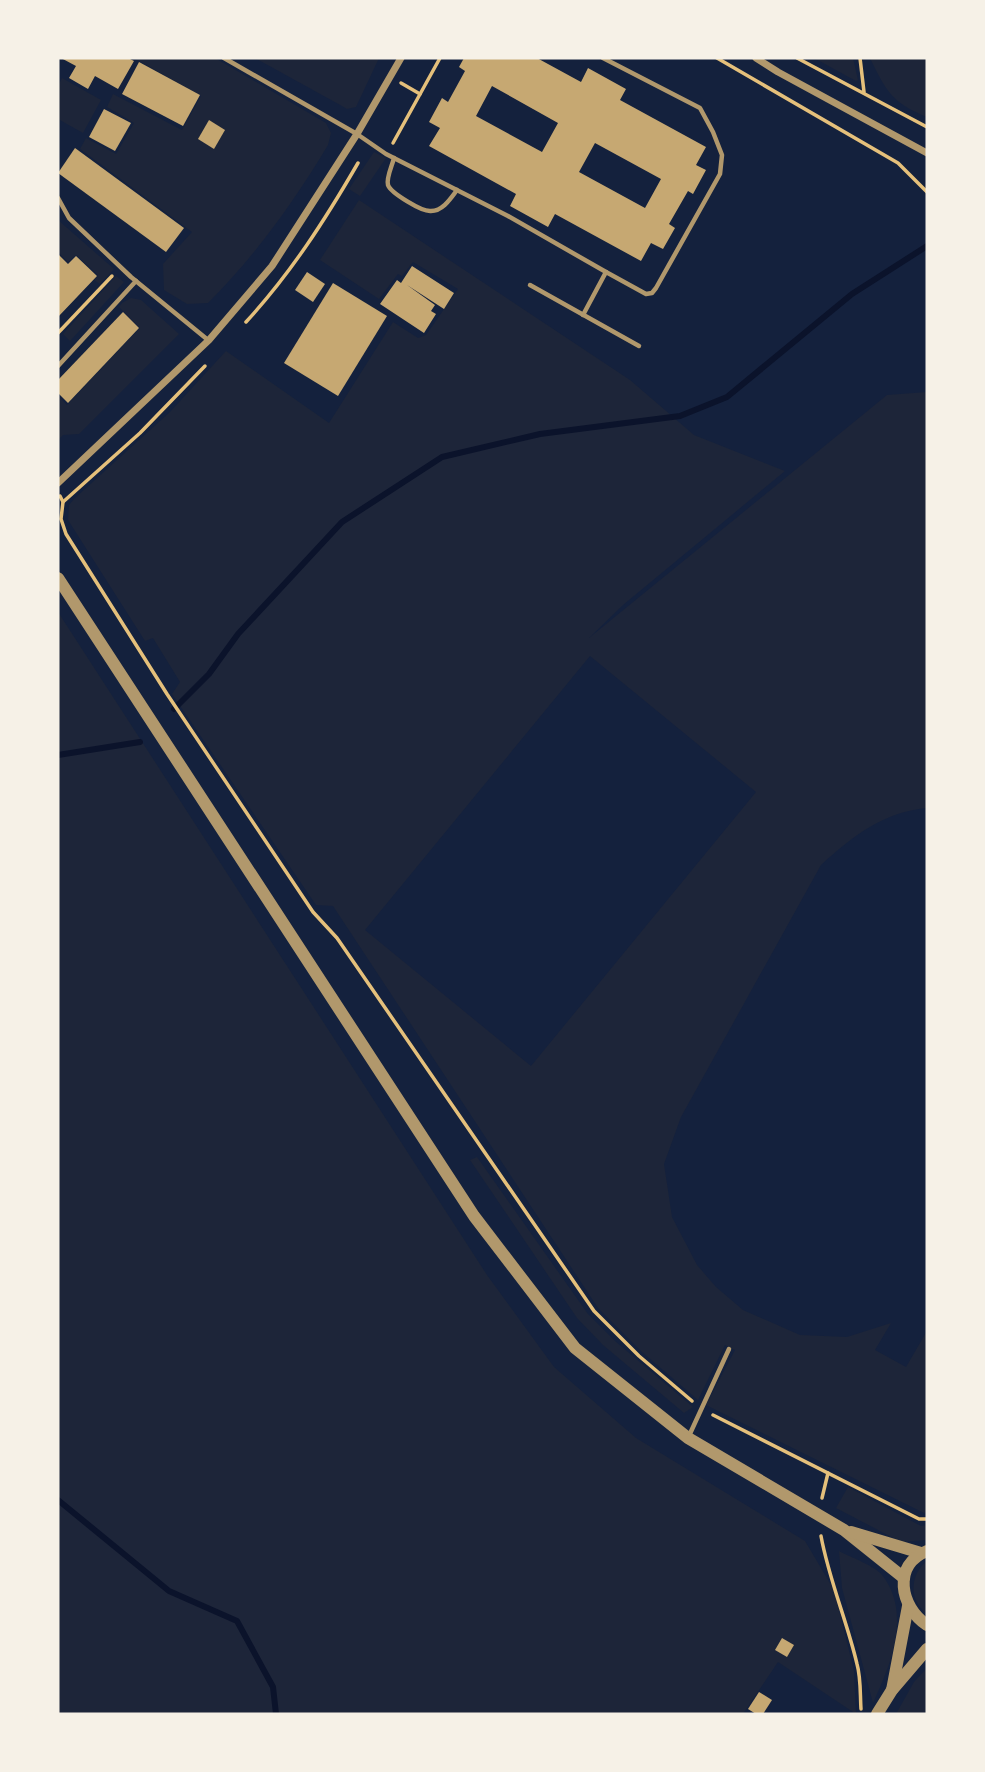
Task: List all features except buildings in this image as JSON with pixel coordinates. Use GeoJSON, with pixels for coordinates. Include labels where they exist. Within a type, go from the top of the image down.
{"type":"FeatureCollection","features":[{"type":"Feature","properties":{"kind":"street"},"geometry":{"type":"LineString","coordinates":[[58,483],[209,340],[272,266],[357,134],[401,58]]}},
{"type":"Feature","properties":{"kind":"street"},"geometry":{"type":"LineString","coordinates":[[757,58],[927,153]]}},
{"type":"Feature","properties":{"kind":"street"},"geometry":{"type":"LineString","coordinates":[[58,578],[474,1216],[575,1348],[688,1438],[844,1530],[904,1578]]}},
{"type":"Feature","properties":{"kind":"street"},"geometry":{"type":"LineString","coordinates":[[844,1530],[924,1552]]}},
{"type":"Feature","properties":{"kind":"street"},"geometry":{"type":"LineString","coordinates":[[924,1552],[910,1564],[904,1578],[904,1592],[908,1606],[916,1618],[927,1625]]}},
{"type":"Feature","properties":{"kind":"street"},"geometry":{"type":"LineString","coordinates":[[892,1690],[908,1606]]}},
{"type":"Feature","properties":{"kind":"street"},"geometry":{"type":"LineString","coordinates":[[877,1714],[892,1690],[927,1649]]}},
{"type":"Feature","properties":{"kind":"lane"},"geometry":{"type":"LineString","coordinates":[[224,58],[394,158],[646,294],[652,293],[720,174],[722,155],[700,108],[603,58]]}},
{"type":"Feature","properties":{"kind":"lane"},"geometry":{"type":"LineString","coordinates":[[394,158],[387,180],[389,188],[424,209],[440,209],[457,190]]}},
{"type":"Feature","properties":{"kind":"lane"},"geometry":{"type":"LineString","coordinates":[[58,198],[69,218],[120,267],[209,340]]}},
{"type":"Feature","properties":{"kind":"lane"},"geometry":{"type":"LineString","coordinates":[[583,315],[606,272]]}},
{"type":"Feature","properties":{"kind":"lane"},"geometry":{"type":"LineString","coordinates":[[58,366],[136,281]]}},
{"type":"Feature","properties":{"kind":"lane"},"geometry":{"type":"LineString","coordinates":[[530,285],[639,346]]}},
{"type":"Feature","properties":{"kind":"lane"},"geometry":{"type":"LineString","coordinates":[[688,1438],[729,1349]]}},
{"type":"Feature","properties":{"kind":"path"},"geometry":{"type":"LineString","coordinates":[[386,153],[440,58]]}},
{"type":"Feature","properties":{"kind":"path"},"geometry":{"type":"LineString","coordinates":[[717,58],[898,163],[927,192]]}},
{"type":"Feature","properties":{"kind":"path"},"geometry":{"type":"LineString","coordinates":[[797,58],[927,127]]}},
{"type":"Feature","properties":{"kind":"path"},"geometry":{"type":"LineString","coordinates":[[860,58],[864,92]]}},
{"type":"Feature","properties":{"kind":"path"},"geometry":{"type":"LineString","coordinates":[[401,83],[420,94]]}},
{"type":"Feature","properties":{"kind":"path"},"geometry":{"type":"LineString","coordinates":[[58,333],[120,267]]}},
{"type":"Feature","properties":{"kind":"path"},"geometry":{"type":"LineString","coordinates":[[58,493],[63,502],[61,519],[66,534],[167,694],[313,912],[337,938],[594,1311],[639,1356],[702,1409],[919,1519],[927,1519]]}},
{"type":"Feature","properties":{"kind":"path"},"geometry":{"type":"LineString","coordinates":[[828,1473],[818,1516],[826,1561],[839,1596],[858,1668],[861,1714]]}},
{"type":"Feature","properties":{"kind":"shaded area"},"geometry":{"type":"Polygon","coordinates":[[[134,58],[215,58],[326,123],[331,133],[328,145],[287,208],[258,247],[208,303],[187,304],[164,290],[163,264],[192,232],[80,149],[86,138],[116,154],[134,123],[107,107],[113,94],[182,130],[201,96],[134,58]]]}},
{"type":"Feature","properties":{"kind":"shaded area"},"geometry":{"type":"Polygon","coordinates":[[[255,58],[379,58],[356,107],[347,109],[255,58]]]}},
{"type":"Feature","properties":{"kind":"shaded area"},"geometry":{"type":"Polygon","coordinates":[[[814,58],[853,58],[858,80],[856,81],[814,58]]]}},
{"type":"Feature","properties":{"kind":"shaded area"},"geometry":{"type":"Polygon","coordinates":[[[870,58],[927,58],[927,117],[906,107],[891,95],[870,58]]]}},
{"type":"Feature","properties":{"kind":"shaded area"},"geometry":{"type":"Polygon","coordinates":[[[62,78],[101,100],[83,133],[58,119],[58,86],[62,78]]]}},
{"type":"Feature","properties":{"kind":"shaded area"},"geometry":{"type":"Polygon","coordinates":[[[374,152],[386,158],[360,196],[349,189],[374,152]]]}},
{"type":"Feature","properties":{"kind":"shaded area"},"geometry":{"type":"Polygon","coordinates":[[[359,200],[630,380],[694,435],[785,471],[623,605],[589,638],[887,395],[927,392],[927,808],[911,810],[883,820],[845,844],[821,865],[681,1117],[664,1164],[672,1217],[697,1265],[716,1287],[743,1310],[800,1335],[847,1337],[891,1323],[875,1350],[906,1367],[927,1331],[927,1512],[924,1513],[706,1405],[735,1350],[725,1345],[698,1400],[642,1352],[598,1308],[333,906],[316,905],[172,694],[180,682],[153,638],[145,641],[68,520],[69,505],[74,499],[170,412],[226,351],[329,423],[393,322],[418,338],[426,335],[458,289],[413,262],[402,276],[398,274],[379,299],[320,260],[359,200]],[[590,656],[365,930],[531,1066],[756,792],[590,656]]]}},
{"type":"Feature","properties":{"kind":"shaded area"},"geometry":{"type":"Polygon","coordinates":[[[58,220],[114,269],[100,284],[94,280],[98,275],[76,255],[68,262],[58,252],[58,220]]]}},
{"type":"Feature","properties":{"kind":"shaded area"},"geometry":{"type":"Polygon","coordinates":[[[116,276],[124,282],[70,341],[63,334],[116,276]]]}},
{"type":"Feature","properties":{"kind":"shaded area"},"geometry":{"type":"Polygon","coordinates":[[[131,298],[141,300],[179,334],[79,434],[63,435],[58,440],[58,396],[67,405],[140,328],[119,307],[131,298]]]}},
{"type":"Feature","properties":{"kind":"shaded area"},"geometry":{"type":"Polygon","coordinates":[[[58,612],[487,1275],[554,1367],[636,1438],[805,1541],[834,1590],[854,1671],[856,1714],[778,1662],[743,1714],[58,1714],[58,612]]]}},
{"type":"Feature","properties":{"kind":"shaded area"},"geometry":{"type":"Polygon","coordinates":[[[477,1157],[588,1314],[615,1341],[693,1407],[684,1413],[603,1345],[577,1318],[470,1160],[477,1157]]]}},
{"type":"Feature","properties":{"kind":"shaded area"},"geometry":{"type":"Polygon","coordinates":[[[848,1487],[921,1526],[927,1525],[927,1540],[901,1542],[836,1508],[848,1487]]]}},
{"type":"Feature","properties":{"kind":"shaded area"},"geometry":{"type":"Polygon","coordinates":[[[839,1551],[879,1572],[891,1590],[896,1606],[896,1639],[892,1656],[873,1703],[842,1588],[839,1551]]]}},
{"type":"Feature","properties":{"kind":"shaded area"},"geometry":{"type":"Polygon","coordinates":[[[927,1561],[927,1614],[921,1609],[914,1595],[914,1580],[927,1561]]]}},
{"type":"Feature","properties":{"kind":"shaded area"},"geometry":{"type":"Polygon","coordinates":[[[927,1668],[927,1714],[896,1714],[914,1682],[927,1668]]]}},
{"type":"Feature","properties":{"kind":"waterway"},"geometry":{"type":"LineString","coordinates":[[174,709],[209,674],[238,634],[342,522],[442,457],[540,434],[680,416],[727,397],[852,294],[927,246]]}},
{"type":"Feature","properties":{"kind":"waterway"},"geometry":{"type":"LineString","coordinates":[[58,755],[140,742]]}},
{"type":"Feature","properties":{"kind":"waterway"},"geometry":{"type":"LineString","coordinates":[[58,1500],[169,1591],[237,1621],[273,1687],[276,1714]]}}]}
